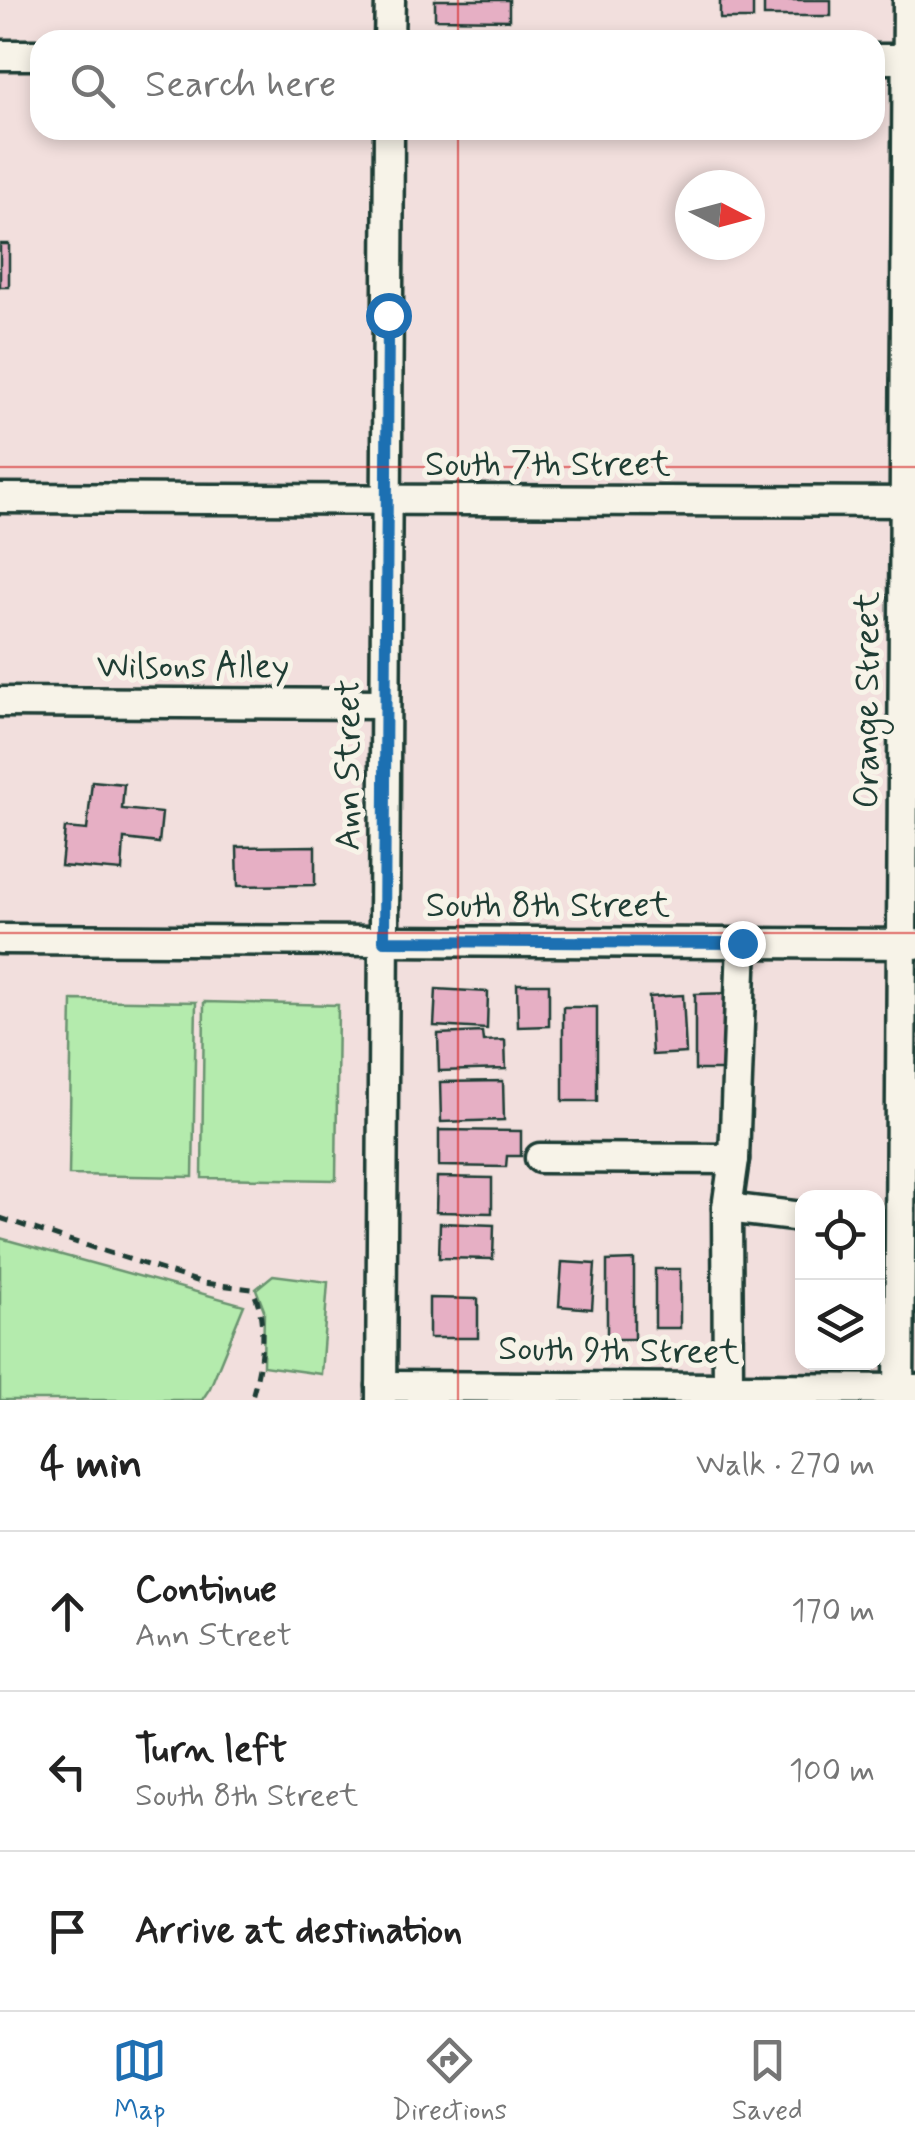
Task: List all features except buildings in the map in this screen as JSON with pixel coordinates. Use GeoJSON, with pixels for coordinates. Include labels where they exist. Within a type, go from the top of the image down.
{"type":"FeatureCollection","features":[{"type":"Feature","properties":{"kind":"street"},"geometry":{"type":"LineString","coordinates":[[389,30],[390,0]]}},
{"type":"Feature","properties":{"kind":"street","name":"Orange Street"},"geometry":{"type":"LineString","coordinates":[[904,1392],[889,1227],[908,1164],[908,0]]}},
{"type":"Feature","properties":{"kind":"street"},"geometry":{"type":"LineString","coordinates":[[0,54],[30,55]]}},
{"type":"Feature","properties":{"kind":"street"},"geometry":{"type":"LineString","coordinates":[[885,59],[911,59]]}},
{"type":"Feature","properties":{"kind":"street","name":"Ann Street"},"geometry":{"type":"LineString","coordinates":[[381,1393],[389,140]]}},
{"type":"Feature","properties":{"kind":"street","name":"South 7th Street"},"geometry":{"type":"LineString","coordinates":[[0,498],[910,502]]}},
{"type":"Feature","properties":{"kind":"street","name":"Wilsons Alley"},"geometry":{"type":"LineString","coordinates":[[0,702],[385,704]]}},
{"type":"Feature","properties":{"kind":"street","name":"South 8th Street"},"geometry":{"type":"LineString","coordinates":[[0,939],[908,944]]}},
{"type":"Feature","properties":{"kind":"street"},"geometry":{"type":"LineString","coordinates":[[728,1388],[727,1208],[734,1160],[742,943]]}},
{"type":"Feature","properties":{"kind":"street"},"geometry":{"type":"LineString","coordinates":[[540,1158],[734,1160]]}},
{"type":"Feature","properties":{"kind":"street"},"geometry":{"type":"LineString","coordinates":[[727,1208],[795,1216]]}},
{"type":"Feature","properties":{"kind":"street","name":"South 9th Street"},"geometry":{"type":"LineString","coordinates":[[381,1393],[728,1388],[904,1392]]}},
{"type":"Feature","properties":{"kind":"path"},"geometry":{"type":"LineString","coordinates":[[0,1218],[203,1283],[252,1289],[260,1326],[258,1374],[252,1400]]}},
{"type":"Feature","properties":{"kind":"green space"},"geometry":{"type":"Polygon","coordinates":[[[72,1000],[196,1002],[193,1177],[69,1175],[72,1000]]]}},
{"type":"Feature","properties":{"kind":"green space"},"geometry":{"type":"Polygon","coordinates":[[[204,1002],[338,1005],[336,1180],[202,1178],[204,1002]]]}},
{"type":"Feature","properties":{"kind":"green space"},"geometry":{"type":"Polygon","coordinates":[[[0,1238],[244,1305],[202,1400],[0,1400],[0,1238]]]}},
{"type":"Feature","properties":{"kind":"green space"},"geometry":{"type":"Polygon","coordinates":[[[273,1275],[328,1282],[321,1374],[263,1366],[264,1310],[256,1289],[273,1275]]]}},
{"type":"Feature","properties":{"kind":"route"},"geometry":{"type":"LineString","coordinates":[[388,315],[384,941],[742,943]]}}]}
